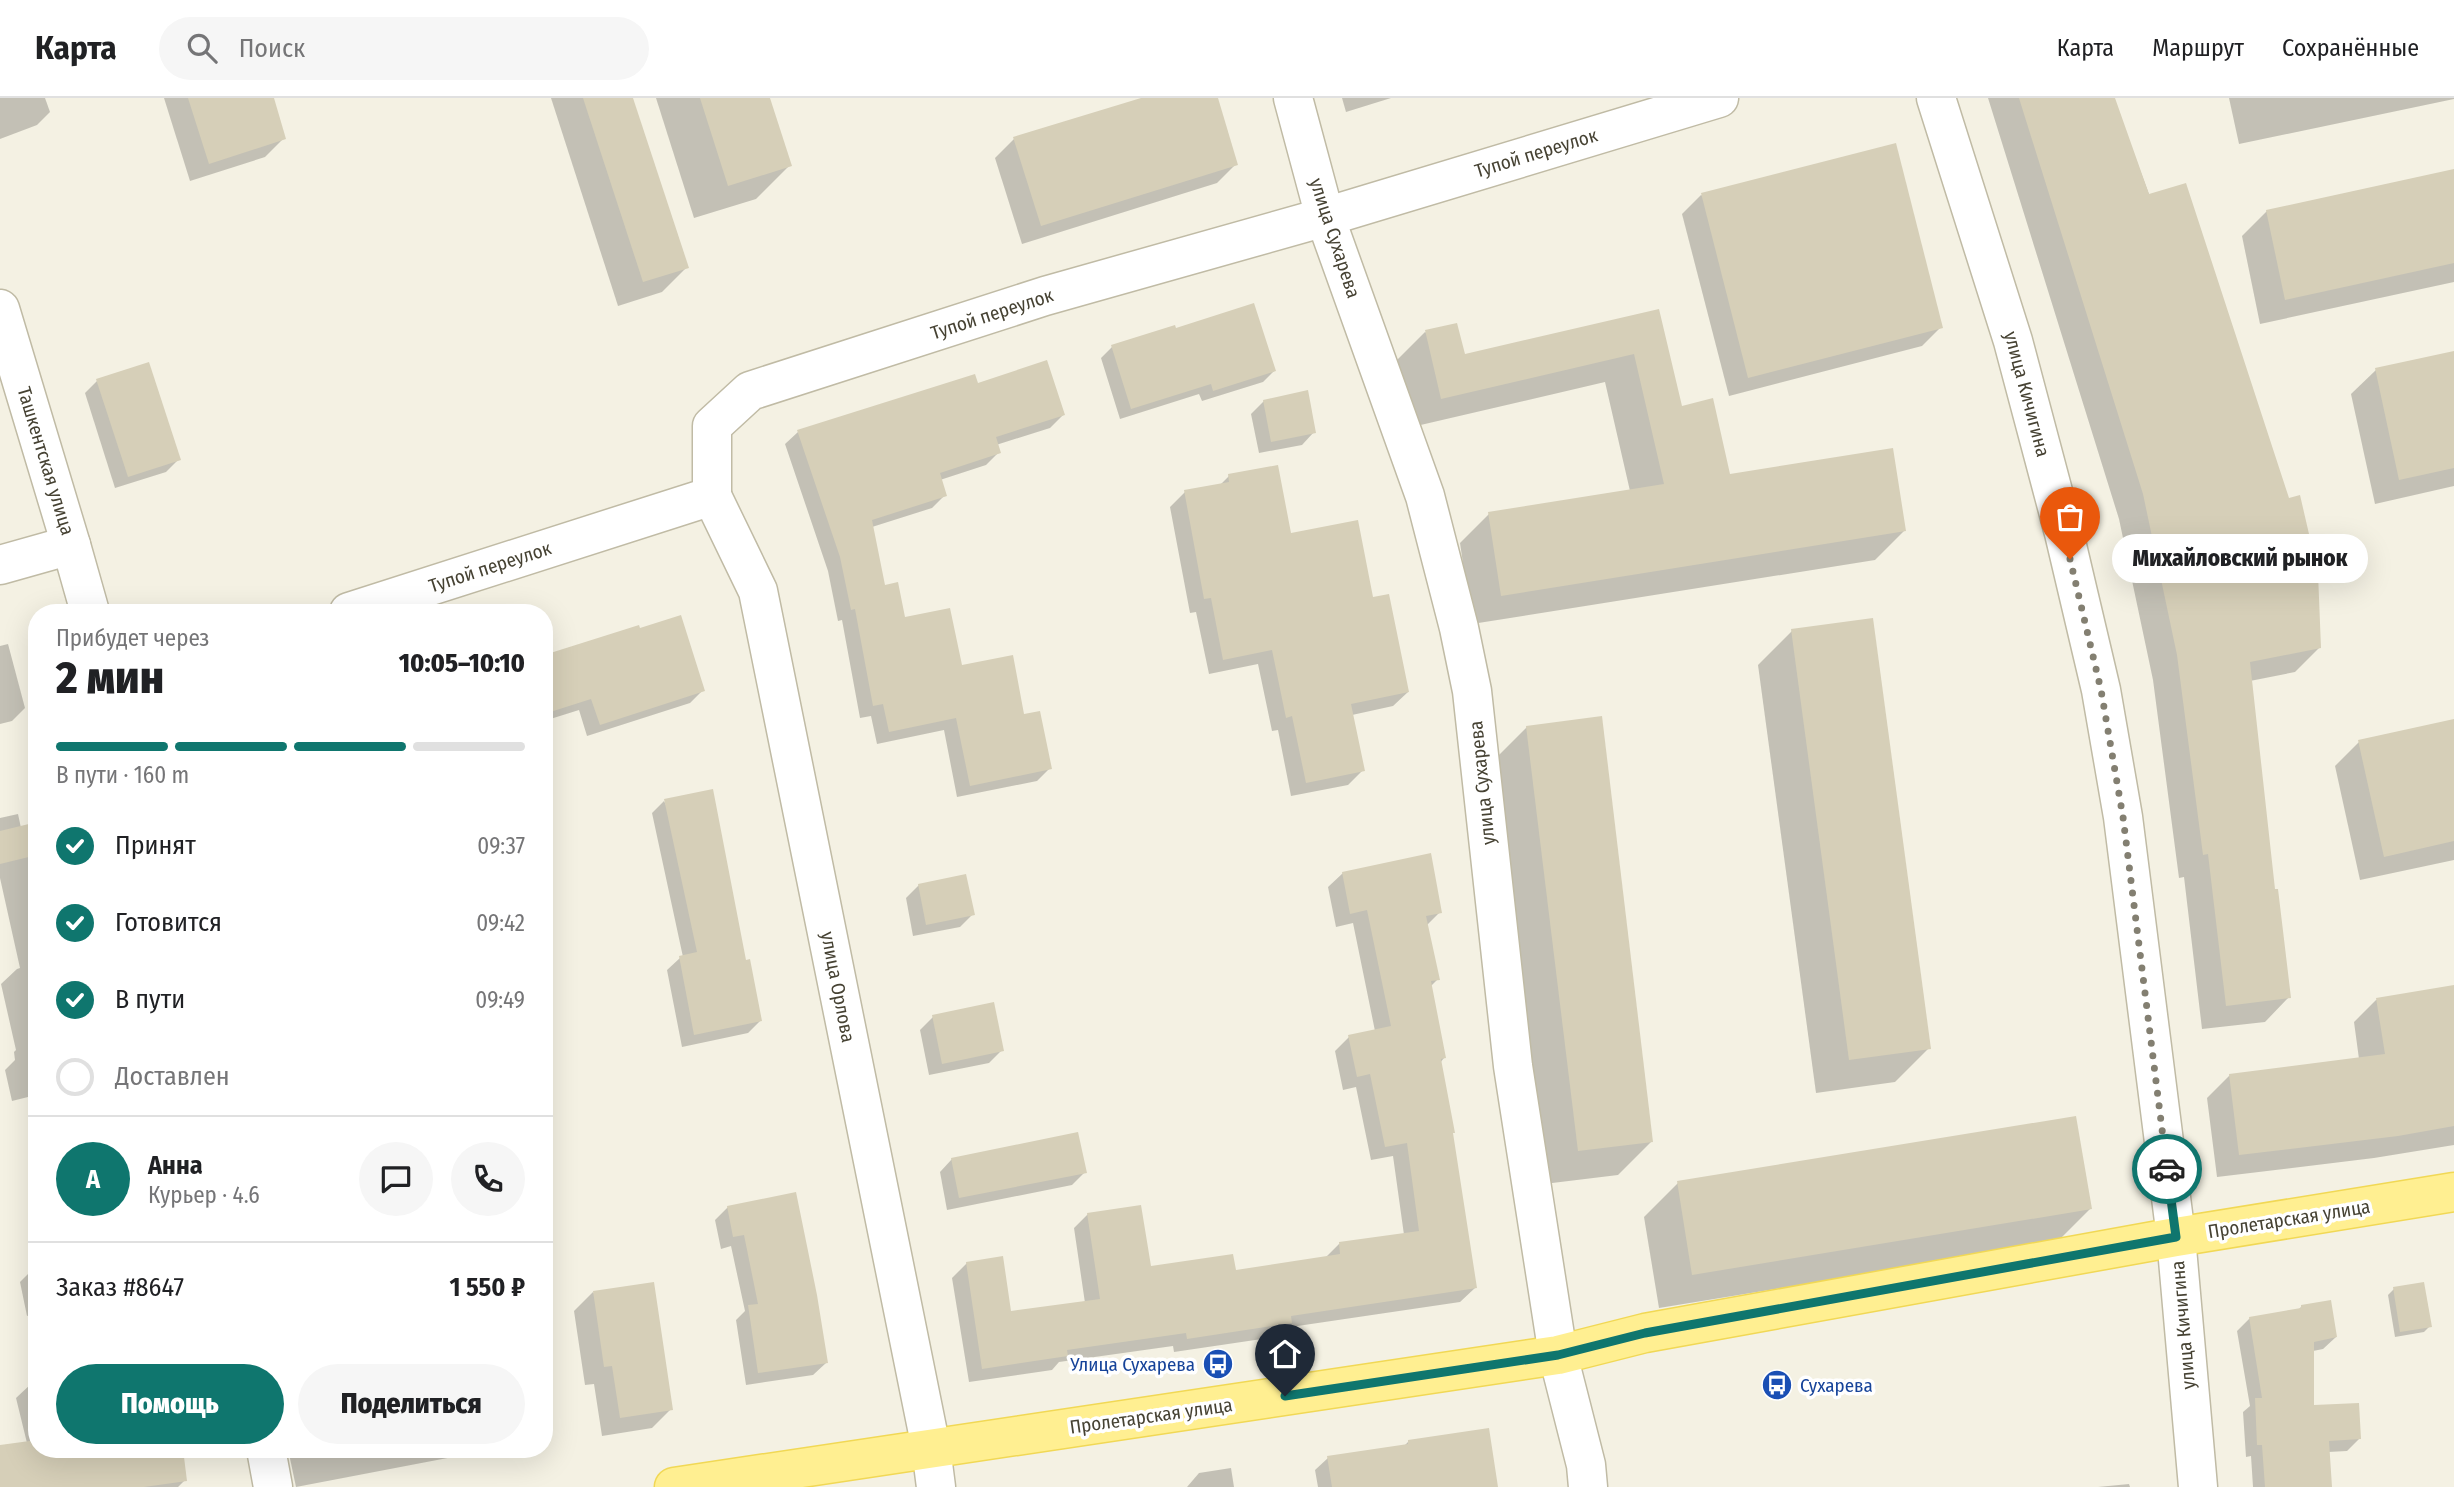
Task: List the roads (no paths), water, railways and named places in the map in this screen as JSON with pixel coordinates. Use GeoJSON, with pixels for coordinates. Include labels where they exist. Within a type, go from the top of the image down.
{"type":"FeatureCollection","features":[{"type":"Feature","properties":{"kind":"main road","name":"Пролетарская улица"},"geometry":{"type":"LineString","coordinates":[[674,1487],[1558,1355],[1645,1333],[2176,1237],[2454,1192]]}},
{"type":"Feature","properties":{"kind":"street","name":"улица Сухарева"},"geometry":{"type":"LineString","coordinates":[[1293,98],[1325,217],[1425,496],[1460,628],[1472,691],[1513,1066],[1558,1355],[1586,1465],[1588,1487]]}},
{"type":"Feature","properties":{"kind":"street","name":"Тупой переулок"},"geometry":{"type":"LineString","coordinates":[[374,604],[712,496],[712,426],[750,391],[1045,296],[1325,217],[1719,98]]}},
{"type":"Feature","properties":{"kind":"street","name":"улица Кичигина"},"geometry":{"type":"LineString","coordinates":[[1937,98],[2013,341],[2064,533],[2101,690],[2123,817],[2176,1237],[2198,1487]]}},
{"type":"Feature","properties":{"kind":"street","name":"Ташкентская улица"},"geometry":{"type":"LineString","coordinates":[[0,309],[88,604]]}},
{"type":"Feature","properties":{"kind":"street","name":"улица Орлова"},"geometry":{"type":"LineString","coordinates":[[712,496],[758,591],[931,1448],[936,1487]]}},
{"type":"Feature","properties":{"kind":"street"},"geometry":{"type":"LineString","coordinates":[[0,565],[72,545]]}},
{"type":"Feature","properties":{"kind":"street"},"geometry":{"type":"LineString","coordinates":[[268,1458],[273,1487]]}},
{"type":"Feature","properties":{"kind":"place","name":"Михайловский рынок"},"geometry":{"type":"Point","coordinates":[2070,559]}},
{"type":"Feature","properties":{"kind":"place","name":"Улица Сухарева"},"geometry":{"type":"Point","coordinates":[1218,1364]}},
{"type":"Feature","properties":{"kind":"place","name":"Сухарева"},"geometry":{"type":"Point","coordinates":[1777,1385]}}]}
